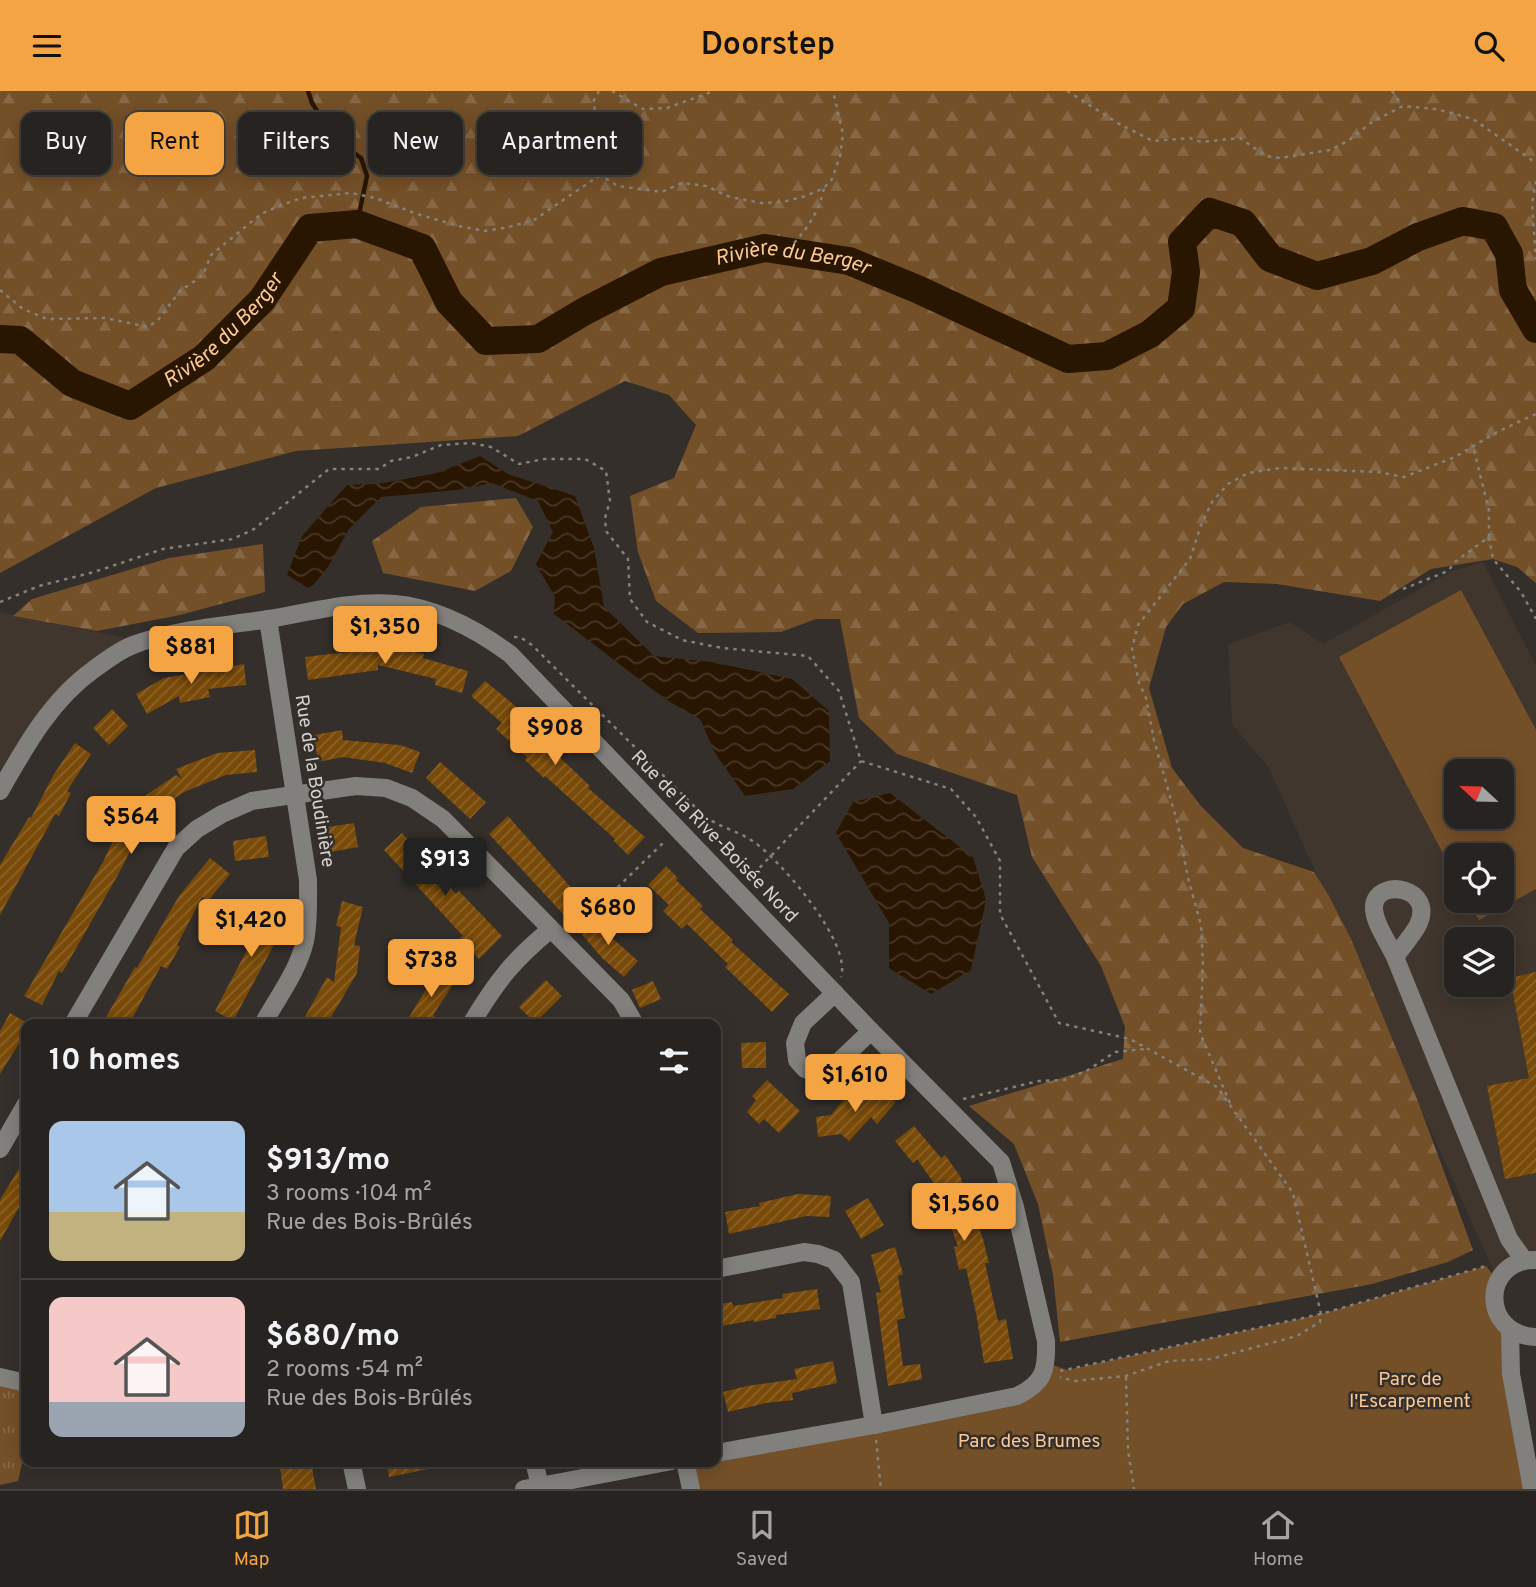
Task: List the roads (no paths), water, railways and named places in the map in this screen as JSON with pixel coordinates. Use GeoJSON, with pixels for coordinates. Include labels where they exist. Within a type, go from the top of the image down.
{"type":"FeatureCollection","features":[{"type":"Feature","properties":{"kind":"street","name":"Rue de la Rive-Boisée Nord"},"geometry":{"type":"LineString","coordinates":[[0,791],[45,719],[66,692],[92,670],[131,645],[175,633],[345,605],[395,604],[440,614],[479,632],[500,647],[943,1105],[1002,1162],[1046,1341],[1047,1363],[1043,1373],[1030,1390],[1017,1397],[874,1425]]}},
{"type":"Feature","properties":{"kind":"street","name":"Rue de la Boudinière"},"geometry":{"type":"LineString","coordinates":[[266,1019],[296,967],[308,918],[308,880],[268,619]]}},
{"type":"Feature","properties":{"kind":"street"},"geometry":{"type":"LineString","coordinates":[[76,1019],[176,848],[197,829],[252,801],[356,786],[386,788],[412,798],[443,818],[621,1000],[632,1019]]}},
{"type":"Feature","properties":{"kind":"street"},"geometry":{"type":"LineString","coordinates":[[474,1019],[492,988],[520,955],[557,935]]}},
{"type":"Feature","properties":{"kind":"street"},"geometry":{"type":"LineString","coordinates":[[1395,957],[1509,1239],[1530,1260],[1509,1267],[1498,1281],[1493,1301],[1499,1319],[1510,1331],[1524,1337],[1536,1337]]}},
{"type":"Feature","properties":{"kind":"street"},"geometry":{"type":"LineString","coordinates":[[834,992],[803,1023],[795,1043],[797,1060],[805,1069],[817,1072],[832,1068],[871,1031]]}},
{"type":"Feature","properties":{"kind":"street"},"geometry":{"type":"LineString","coordinates":[[0,1149],[21,1113]]}},
{"type":"Feature","properties":{"kind":"street"},"geometry":{"type":"LineString","coordinates":[[721,1268],[803,1252],[834,1260],[851,1282],[874,1425],[721,1453]]}},
{"type":"Feature","properties":{"kind":"street"},"geometry":{"type":"LineString","coordinates":[[1510,1331],[1511,1374],[1532,1489]]}},
{"type":"Feature","properties":{"kind":"street"},"geometry":{"type":"LineString","coordinates":[[0,1377],[21,1382]]}},
{"type":"Feature","properties":{"kind":"street"},"geometry":{"type":"LineString","coordinates":[[352,1467],[357,1489]]}},
{"type":"Feature","properties":{"kind":"street"},"geometry":{"type":"LineString","coordinates":[[534,1467],[532,1487],[640,1467]]}},
{"type":"Feature","properties":{"kind":"street"},"geometry":{"type":"LineString","coordinates":[[686,1467],[691,1489]]}},
{"type":"Feature","properties":{"kind":"water"},"geometry":{"type":"Polygon","coordinates":[[[480,456],[508,474],[575,496],[594,548],[604,607],[654,656],[711,662],[792,679],[829,711],[830,761],[793,789],[745,796],[715,753],[700,719],[665,699],[554,614],[555,597],[536,564],[553,532],[538,501],[492,483],[457,490],[381,497],[349,529],[328,567],[310,589],[287,575],[302,536],[347,485],[378,484],[437,473],[480,456]]]}},
{"type":"Feature","properties":{"kind":"water"},"geometry":{"type":"Polygon","coordinates":[[[890,793],[973,857],[986,900],[971,970],[931,994],[889,968],[889,923],[836,833],[853,802],[890,793]]]}},
{"type":"Feature","properties":{"kind":"waterway"},"geometry":{"type":"LineString","coordinates":[[308,91],[312,103],[336,140],[361,158],[367,176],[357,224]]}},
{"type":"Feature","properties":{"kind":"waterway","name":"Rivière du Berger"},"geometry":{"type":"LineString","coordinates":[[0,339],[20,340],[72,383],[130,406],[204,358],[262,300],[310,228],[357,224],[422,248],[449,302],[486,341],[538,339],[585,311],[661,272],[765,248],[849,261],[917,289],[1068,359],[1107,356],[1150,334],[1181,308],[1186,272],[1182,242],[1210,212],[1243,223],[1270,258],[1317,276],[1372,261],[1418,237],[1463,221],[1494,227],[1509,254],[1513,290],[1536,329]]}},
{"type":"Feature","properties":{"kind":"park label","name":"Parc de l'Escarpement"},"geometry":{"type":"Point","coordinates":[1410,1391]}},
{"type":"Feature","properties":{"kind":"park label","name":"Parc des Brumes"},"geometry":{"type":"Point","coordinates":[1029,1442]}}]}
